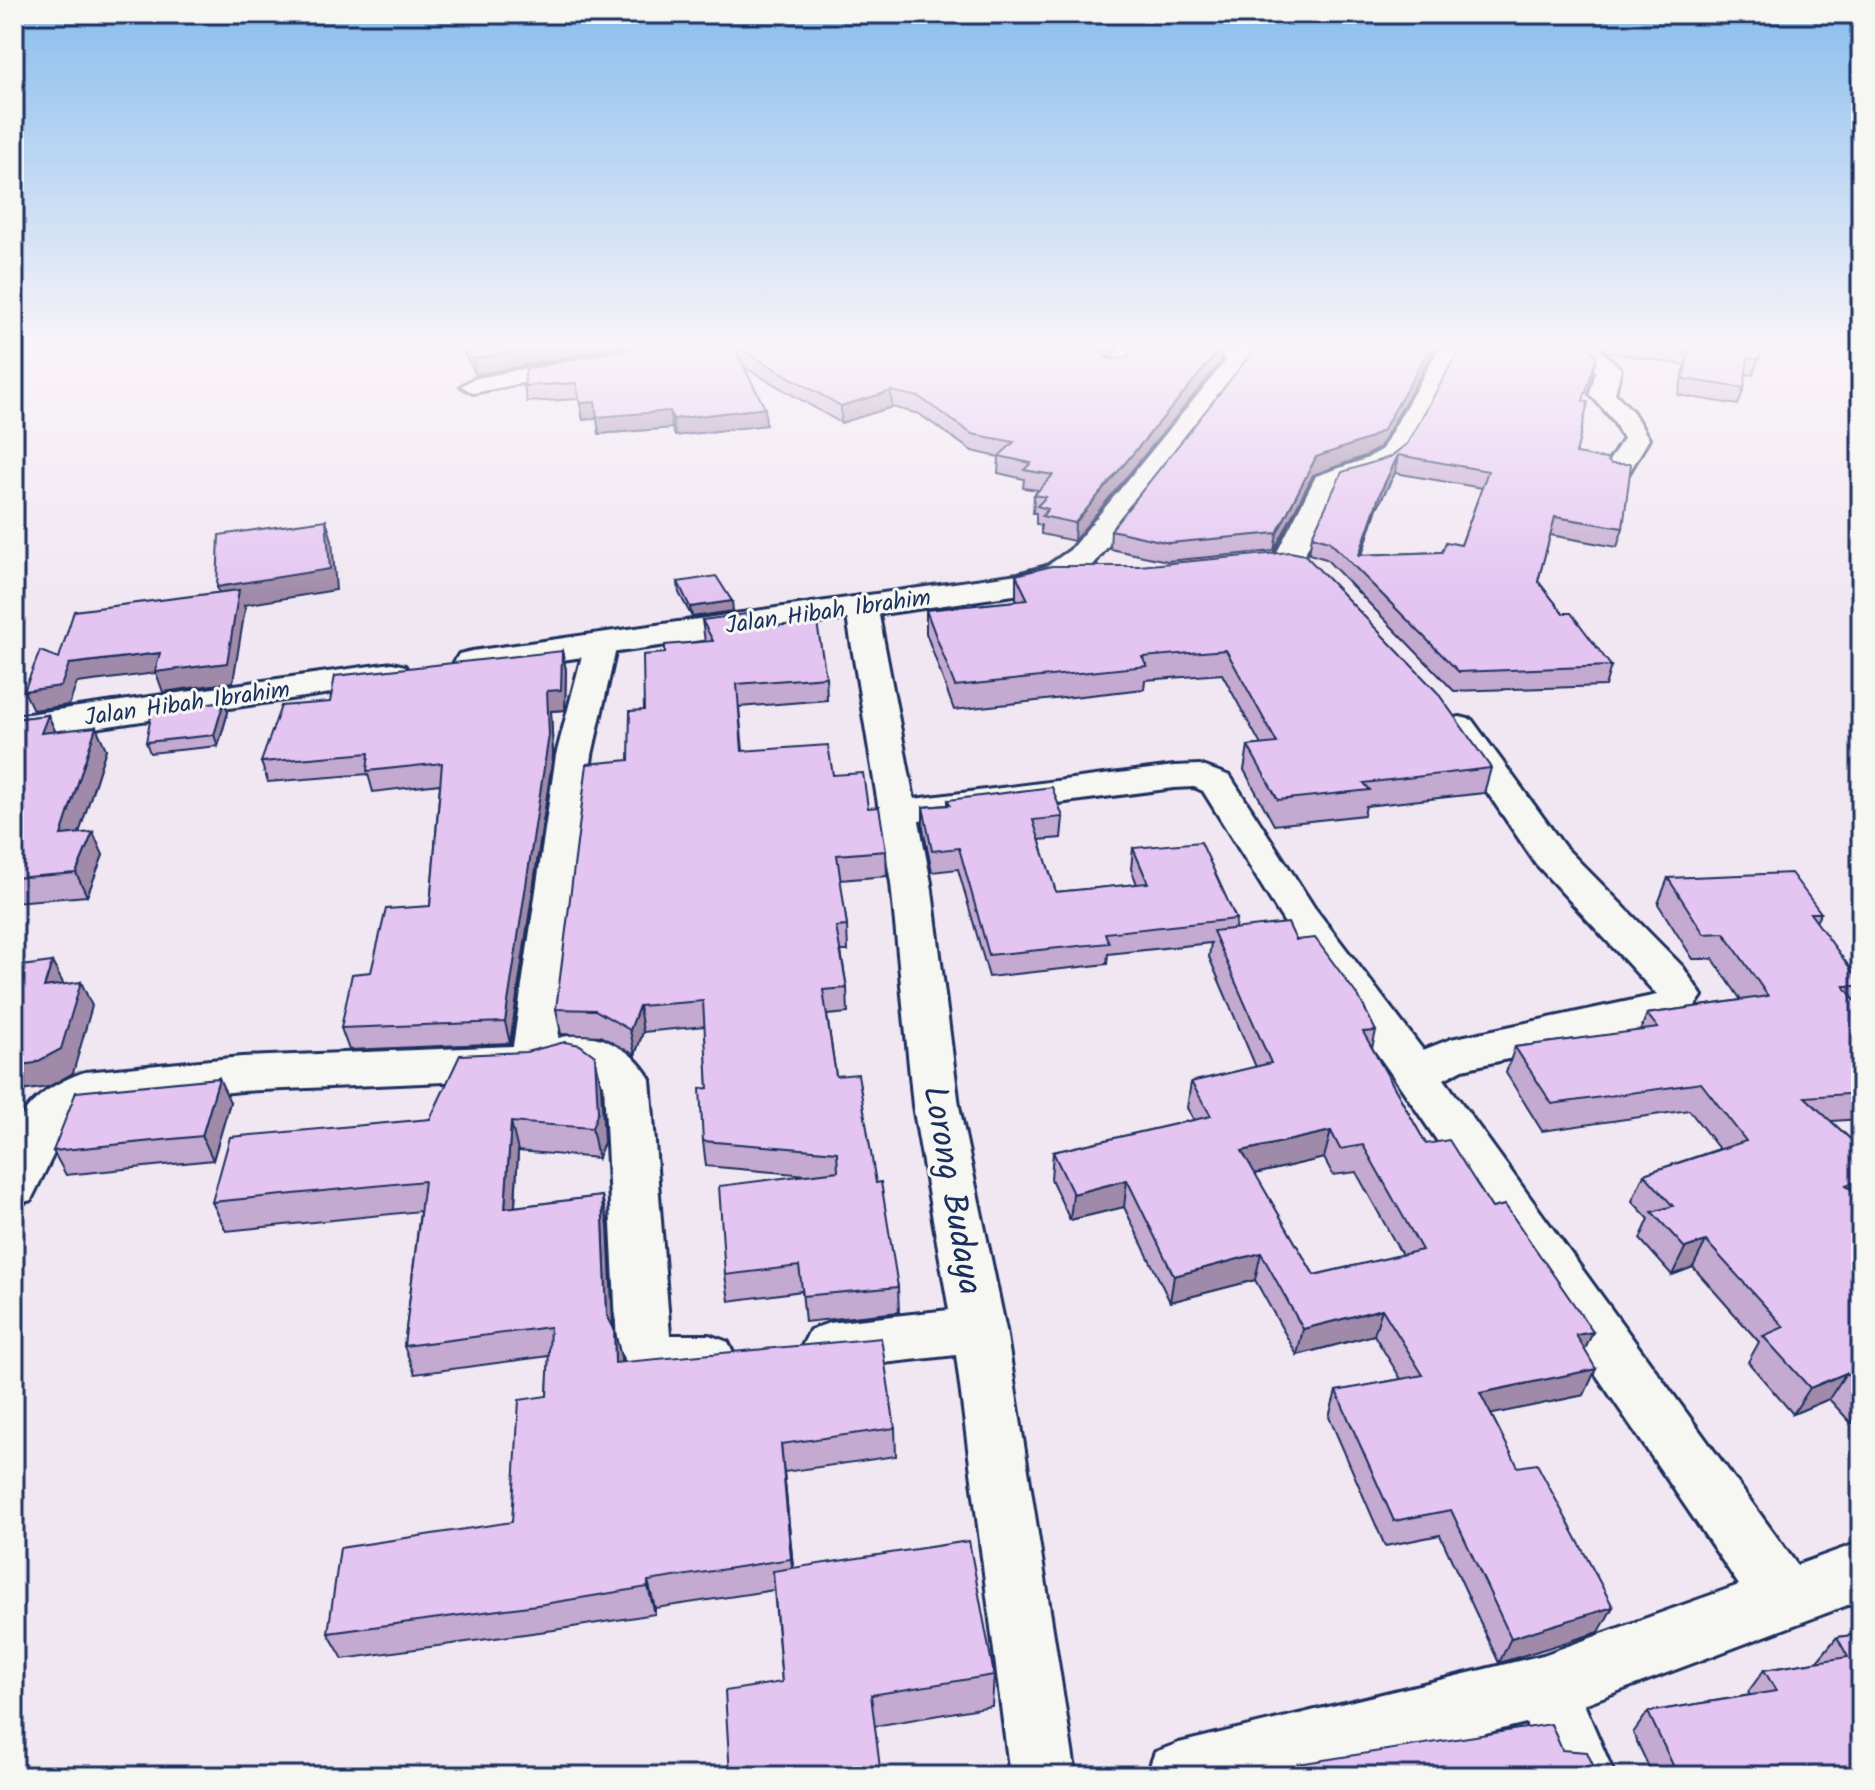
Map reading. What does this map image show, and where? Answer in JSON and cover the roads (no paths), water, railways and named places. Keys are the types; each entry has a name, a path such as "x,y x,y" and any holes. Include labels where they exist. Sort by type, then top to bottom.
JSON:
{"street":[{"name":"Jalan Hibah Ibrahim","path":"14,728 1021,584 1059,573 1082,557 1186,429"},
{"path":"1288,566 1326,482 1376,465 1392,454 1406,429"},
{"path":"1616,472 1636,439 1630,429"},
{"path":"1059,573 1106,575"},
{"name":"Lorong Budaya","path":"861,605 911,883 936,1106 979,1330 1043,1776"},
{"path":"533,1062 574,755 601,644"},
{"path":"1416,1074 1451,1055 1670,1009 1680,996 1668,977 1550,855 1436,696"},
{"path":"896,813 1174,777 1209,778 1217,784 1300,916 1416,1074 1785,1600"},
{"path":"14,1186 52,1109 64,1096 85,1089 242,1074 533,1062 579,1048 608,1057 627,1079 644,1344 657,1359 695,1360 979,1330"},
{"path":"1179,1776 1543,1687 1861,1571"},
{"path":"1543,1687 1582,1776"}]}
